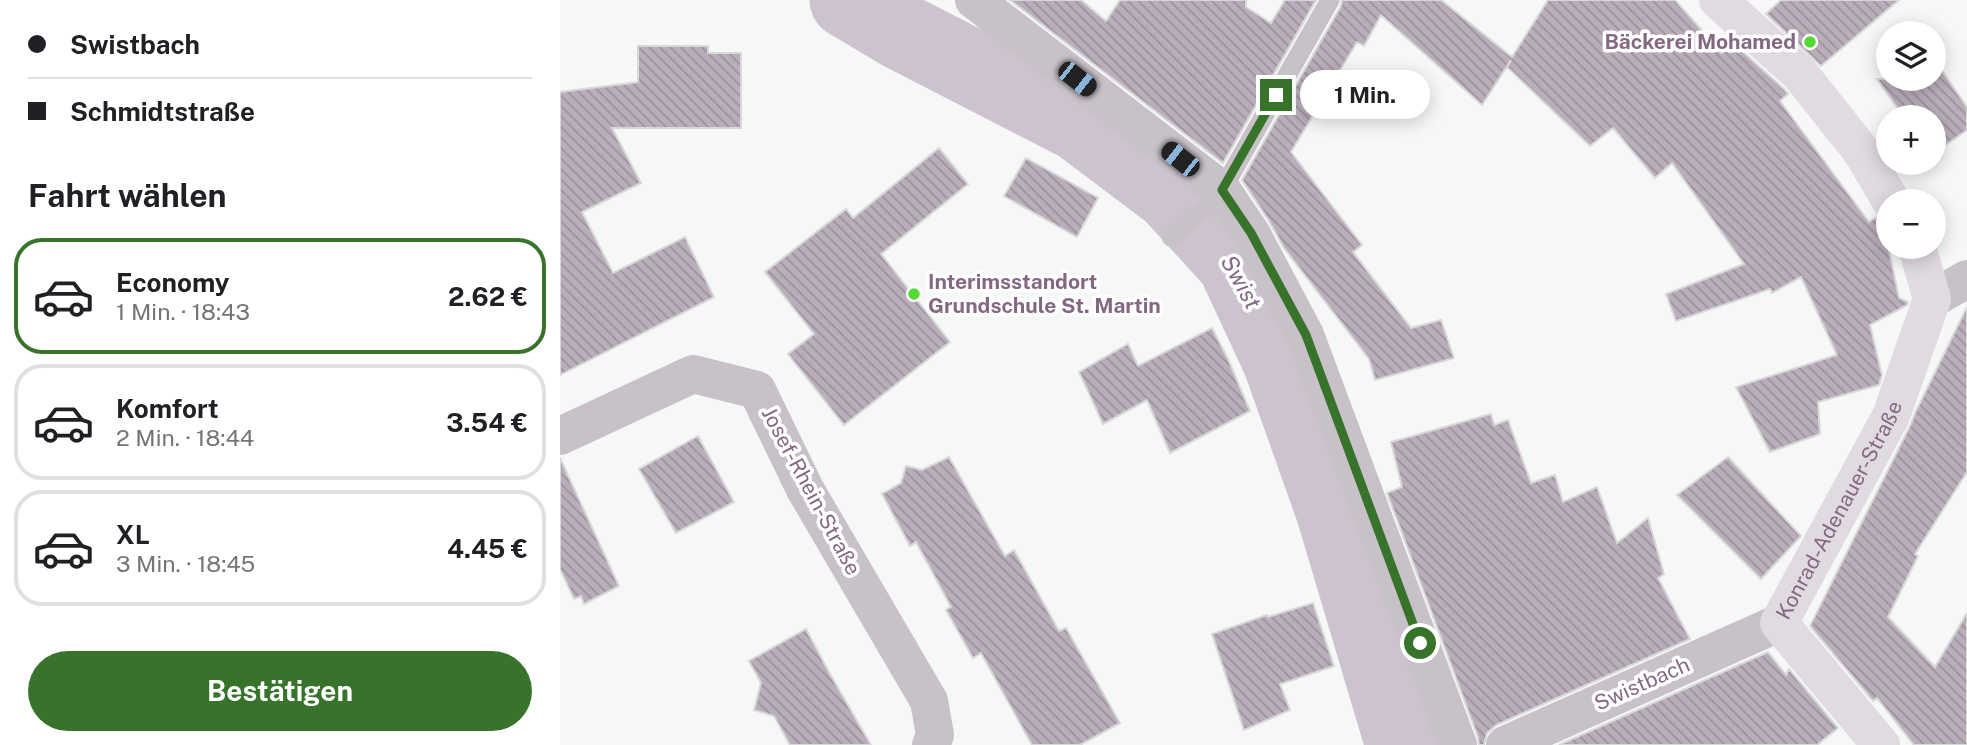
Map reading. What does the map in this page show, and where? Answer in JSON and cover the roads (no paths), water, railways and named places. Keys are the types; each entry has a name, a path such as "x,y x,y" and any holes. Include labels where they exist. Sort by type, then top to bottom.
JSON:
{"main road":[{"path":"1718,0 1800,74 1863,152 1884,189"},
{"path":"1920,259 1932,299"},
{"name":"Konrad-Adenauer-Straße","path":"1881,745 1779,623 1891,416 1932,299"}],"street":[{"path":"974,0 1218,195 1251,233 1306,335 1458,745"},
{"path":"1932,299 1967,279"},
{"name":"Josef-Rhein-Straße","path":"560,436 693,373 757,390 805,489 929,701 934,735 931,745"},
{"name":"Swistbach","path":"1505,745 1779,623"}],"lane":[{"path":"1171,237 1218,195 1331,0"}],"waterway":[{"name":"Swist","path":"848,0 900,31 1079,123 1172,193 1235,262 1281,361 1334,510 1404,745"}],"place":[{"name":"Bäckerei Mohamed","path":"1810,42"},
{"name":"Interimsstandort Grundschule St. Martin","path":"914,294"}]}
